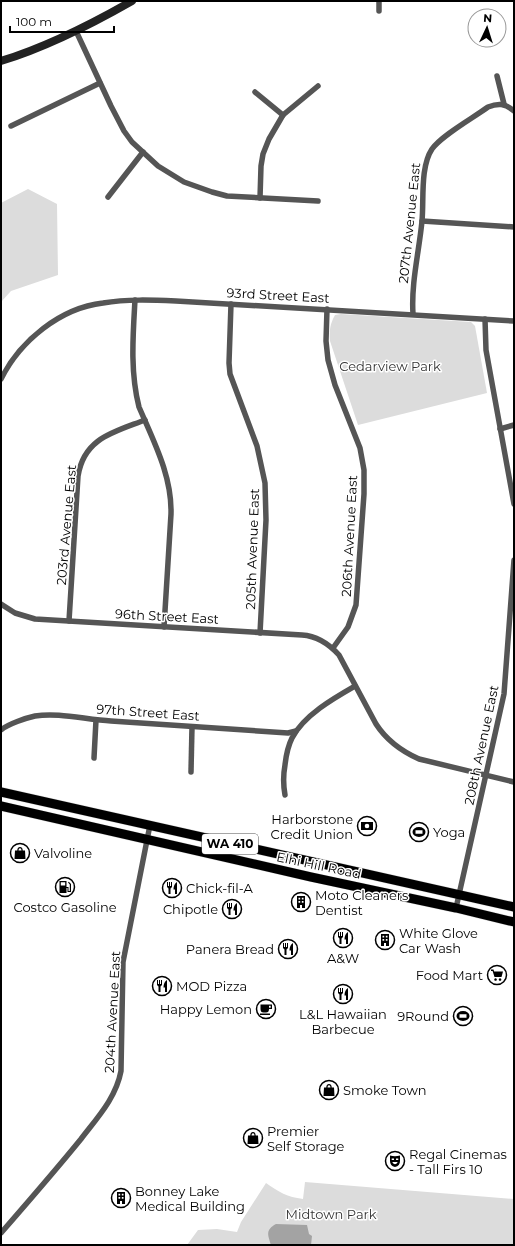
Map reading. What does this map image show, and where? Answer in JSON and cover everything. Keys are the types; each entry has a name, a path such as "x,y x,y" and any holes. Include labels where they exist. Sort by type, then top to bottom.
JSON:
{"main road":[{"name":"Elhi Hill Road","path":"1,792 514,907"},
{"name":"Elhi Hill Road","path":"1,806 311,878 456,908 514,922"}],"street":[{"path":"1,61 38,48 76,31 132,1"},
{"path":"379,1 379,11"},
{"path":"76,31 114,113 124,131 132,142 158,166 190,184 227,196 318,201"},
{"path":"497,76 504,104 514,111"},
{"path":"12,126 100,83"},
{"path":"260,198 261,166 263,154 269,139 283,115 318,86"},
{"path":"255,92 283,115"},
{"name":"207th Avenue East","path":"413,314 412,304 414,280 422,221 427,157 446,136 488,107 495,104 504,104"},
{"path":"108,197 143,152"},
{"path":"422,221 514,227"},
{"path":"135,300 133,338 134,371 137,396 166,473 171,496 172,514 164,627"},
{"name":"93rd Street East","path":"1,379 16,355 31,338 45,327 88,306 102,303 135,300 514,320"},
{"name":"205th Avenue East","path":"231,304 228,363 230,374 257,446 263,470 266,495 260,632"},
{"name":"206th Avenue East","path":"327,309 326,341 328,360 335,385 360,448 364,470 364,494 356,605 348,627 333,648"},
{"path":"485,319 486,350 514,504"},
{"name":"203rd Avenue East","path":"69,621 78,476 82,460 91,447 103,437 145,420"},
{"path":"500,429 514,425"},
{"name":"208th Avenue East","path":"456,908 504,694 514,560"},
{"name":"96th Street East","path":"1,604 15,613 35,619 305,635 324,642 333,648"},
{"path":"333,648 342,658 355,686 379,729 397,748 420,759 514,782"},
{"path":"285,795 283,786 286,761 291,739 322,706 355,686"},
{"name":"97th Street East","path":"1,730 35,716 52,716 192,727 288,733 296,732"},
{"path":"94,758 96,720"},
{"path":"191,772 192,727"},
{"name":"204th Avenue East","path":"1,1232 59,1167 106,1107 120,1080 124,962 150,825"}],"green space":[{"path":"28,189 57,204 58,275 11,291 1,302 1,203"},
{"name":"Cedarview Park","path":"341,314 471,322 475,326 487,393 358,425 330,341 332,321 335,315"},
{"name":"Midtown Park","path":"305,1182 514,1199 514,1245 187,1245 198,1230 217,1229 237,1232 241,1222 266,1183 283,1194 303,1199"}],"shaded area":[{"path":"276,1224 307,1225 309,1234 312,1236 311,1245 271,1245 268,1233 270,1228"}],"place":[{"name":"Harborstone Credit Union","path":"367,826"},
{"name":"Yoga","path":"419,832"},
{"name":"Valvoline","path":"20,853"},
{"name":"Costco Gasoline","path":"65,887"},
{"name":"Chick-fil-A","path":"172,888"},
{"name":"Moto Cleaners Dentist","path":"301,902"},
{"name":"Chipotle","path":"232,909"},
{"name":"A&W","path":"343,938"},
{"name":"White Glove Car Wash","path":"385,940"},
{"name":"Panera Bread","path":"288,949"},
{"name":"Food Mart","path":"497,975"},
{"name":"MOD Pizza","path":"162,986"},
{"name":"L&L Hawaiian Barbecue","path":"343,994"},
{"name":"Happy Lemon","path":"266,1009"},
{"name":"9Round","path":"463,1016"},
{"name":"Smoke Town","path":"329,1090"},
{"name":"Premier Self Storage","path":"253,1138"},
{"name":"Regal Cinemas - Tall Firs 10","path":"395,1161"},
{"name":"Bonney Lake Medical Building","path":"121,1198"}]}
